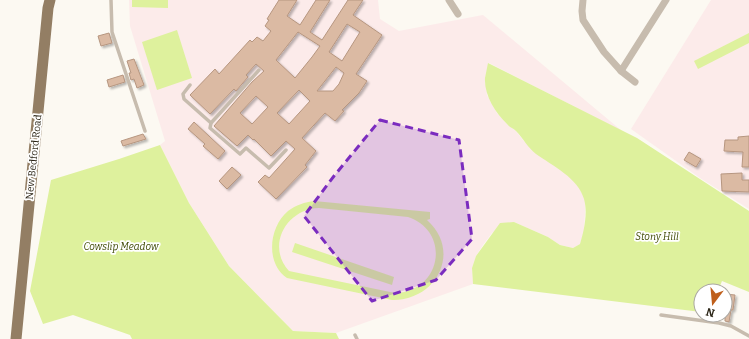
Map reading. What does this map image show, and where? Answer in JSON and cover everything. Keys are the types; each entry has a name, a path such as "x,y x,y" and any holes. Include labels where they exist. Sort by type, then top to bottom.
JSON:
{"highway":[{"name":"New Bedford Road","path":"16,339 48,2"}],"street":[{"path":"449,0 458,14"},
{"path":"583,0 583,20 604,52 621,71 635,82"},
{"path":"621,71 666,0"}],"lane":[{"path":"111,0 112,32 145,131"},
{"path":"259,70 211,123 210,128 240,154 246,148 269,168 286,150"},
{"path":"190,85 183,94 184,99 211,123"},
{"path":"661,315 719,323 731,326 749,336"}],"highlighted area":[{"path":"380,120 459,140 472,239 436,280 372,301 304,216 334,176"}],"shaded area":[{"path":"129,0 378,0 380,19 399,31 483,15 622,131 489,63 485,79 487,95 497,113 524,141 571,178 580,189 585,199 585,214 584,231 580,244 573,248 560,245 548,237 514,222 492,233 483,245 476,256 472,268 473,284 336,333 293,331 229,266 189,203 160,145 165,141 130,26"},
{"path":"711,0 749,0 749,209 700,178 631,129"}],"green space":[{"path":"132,0 168,0 168,8 132,7"},
{"path":"177,30 192,78 157,90 142,42"},
{"path":"749,33 749,43 698,69 694,61"},
{"name":"Stony Hill","path":"488,63 637,138 749,211 749,292 733,285 733,283 722,281 721,283 693,283 693,311 473,284 472,268 476,256 500,223 514,222 548,237 560,245 573,248 580,244 586,216 584,199 581,192 571,179 533,152 495,109 486,91 485,78"},
{"name":"Cowslip Meadow","path":"160,145 189,203 229,266 293,331 336,333 339,339 132,339 130,335 73,315 43,324 30,291 51,180"},
{"path":"314,201 430,212 430,219 427,220 437,232 443,246 443,259 440,272 432,283 421,292 408,298 392,300 287,278 275,263 273,254 272,245 277,226 288,211 297,205","holes":["319,208 408,217 422,225 431,235 435,247 435,260 431,272 423,283 411,290 395,293 289,271 282,261 279,251 283,230 297,215 307,210"]},
{"path":"295,243 394,277 392,285 292,252"}],"building":[{"path":"279,0 297,0 287,16 300,25 316,0 330,0 310,32 322,40 348,0 363,0 353,15 382,35 356,74 367,81 359,93 342,110 344,111 335,121 325,113 302,138 316,151 305,165 307,167 276,199 258,182 265,175 269,178 295,149 286,141 271,156 248,135 237,146 214,126 252,82 264,71 256,64 246,75 248,77 236,91 234,89 210,114 190,95 215,69 219,74 250,40 252,42 257,37 263,41 271,31 265,26 269,20 267,19","holes":["347,24 360,32 342,61 329,52","298,32 320,46 295,78 276,60","336,67 344,73 339,84 333,91 317,91","299,90 310,101 289,124 277,113","256,96 268,107 252,124 240,113"]},
{"path":"109,33 112,43 101,46 98,36"},
{"path":"134,59 144,85 137,88 134,79 131,80 129,73 131,73 127,61"},
{"path":"123,75 125,82 109,87 107,80"},
{"path":"194,122 225,151 218,159 203,146 205,144 188,129"},
{"path":"143,134 146,139 123,146 121,141"},
{"path":"749,136 749,167 742,167 743,152 724,151 725,140 738,140 738,137"},
{"path":"689,152 701,159 696,167 684,160"},
{"path":"232,167 241,175 227,189 219,181"},
{"path":"742,173 742,180 749,180 749,192 722,191 721,174"},
{"path":"733,295 735,295 733,310"}]}
